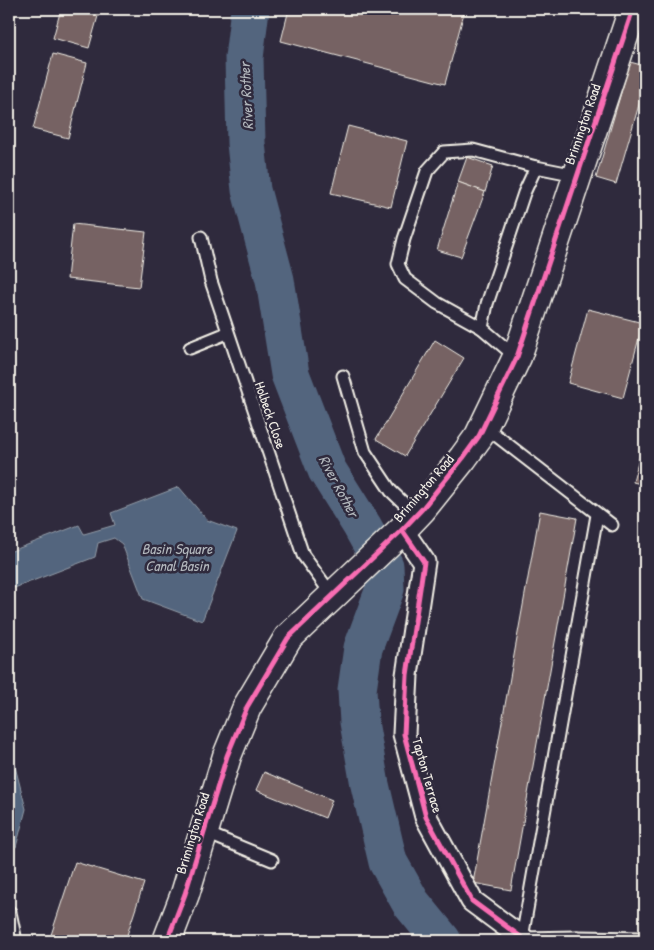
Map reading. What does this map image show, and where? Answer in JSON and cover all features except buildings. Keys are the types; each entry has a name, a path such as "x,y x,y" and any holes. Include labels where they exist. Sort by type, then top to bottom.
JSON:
{"main road":[{"name":"Brimington Road","path":"167,941 185,894 227,756 247,707 288,638 409,523 463,458 484,426 517,357 576,175 633,9"}],"street":[{"name":"Tapton Terrace","path":"409,523 424,562 407,675 404,734 426,817 472,902 522,938"}],"lane":[{"path":"517,357 482,328 437,304 405,278 398,264 414,207 427,171 444,152 473,150 536,167 576,175"},
{"path":"482,328 487,304 521,202 536,167"},
{"name":"Holbeck Close","path":"202,237 210,281 303,555 332,595"},
{"path":"190,348 227,333"},
{"path":"343,376 366,452 391,490 409,523"},
{"path":"484,426 612,525"},
{"path":"598,515 522,938 645,938"},
{"path":"204,832 272,860"},
{"path":"10,912 16,941"}],"water":[{"name":"Basin Square Canal Basin","path":"179,487 207,520 237,531 202,621 143,599 122,544 114,538 98,543 95,557 9,590 9,552 79,525 84,534 115,525 111,513"},
{"path":"9,717 12,755 26,809 16,847 9,852"}],"waterway":[{"name":"River Rother","path":"250,9 244,58 246,143 251,190 275,280 290,374 327,470 362,526 384,566 385,589 363,648 357,690 359,722 370,785 388,862 411,903 442,941"}],"cycle path":[{"path":"167,941 185,894 227,756 247,707 288,638 422,509 479,436 517,357 633,9"},
{"path":"402,530 424,562 407,675 404,734 426,817 472,901 522,938"}]}
